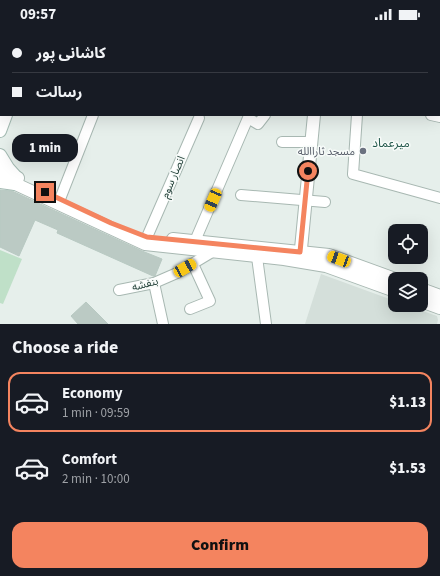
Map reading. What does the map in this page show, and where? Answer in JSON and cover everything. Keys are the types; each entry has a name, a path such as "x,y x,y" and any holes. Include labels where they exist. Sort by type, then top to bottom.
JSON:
{"street":[{"path":"0,131 6,116"},
{"path":"60,199 93,116"},
{"path":"195,241 248,118 258,124 263,116"},
{"path":"300,257 314,116"},
{"path":"357,116 353,174 440,198"},
{"name":"انصار سوم","path":"147,237 199,118"},
{"path":"282,142 311,142"},
{"path":"0,155 16,181"},
{"path":"0,170 16,181 145,244 257,257 329,255 388,277"},
{"path":"0,177 16,181 60,199 111,223 147,237 195,241 300,257 388,288"},
{"path":"0,182 16,181"},
{"path":"241,195 325,202"},
{"name":"بنفشه","path":"119,290 154,283 193,264 212,252"},
{"path":"257,257 266,324"},
{"path":"190,310 210,301 193,264"},
{"path":"154,283 163,324"},
{"path":"428,292 440,296"},
{"path":"428,304 440,308"}],"shaded area":[{"path":"321,274 388,298 388,312 426,312 437,316 438,320 437,324 305,324"}],"green space":[{"path":"0,250 22,259 3,304 0,303"}],"building":[{"path":"0,190 12,191 162,259 155,276 57,233 58,230 35,220 19,256 0,247"},
{"path":"86,302 108,324 78,324 71,316"}],"place":[{"name":"مسجد ثاراالله","path":"363,151"}],"district":[{"name":"میرعماد","path":"391,143"}],"route":[{"path":"45,192 111,223 147,237 300,252 308,171"}]}
